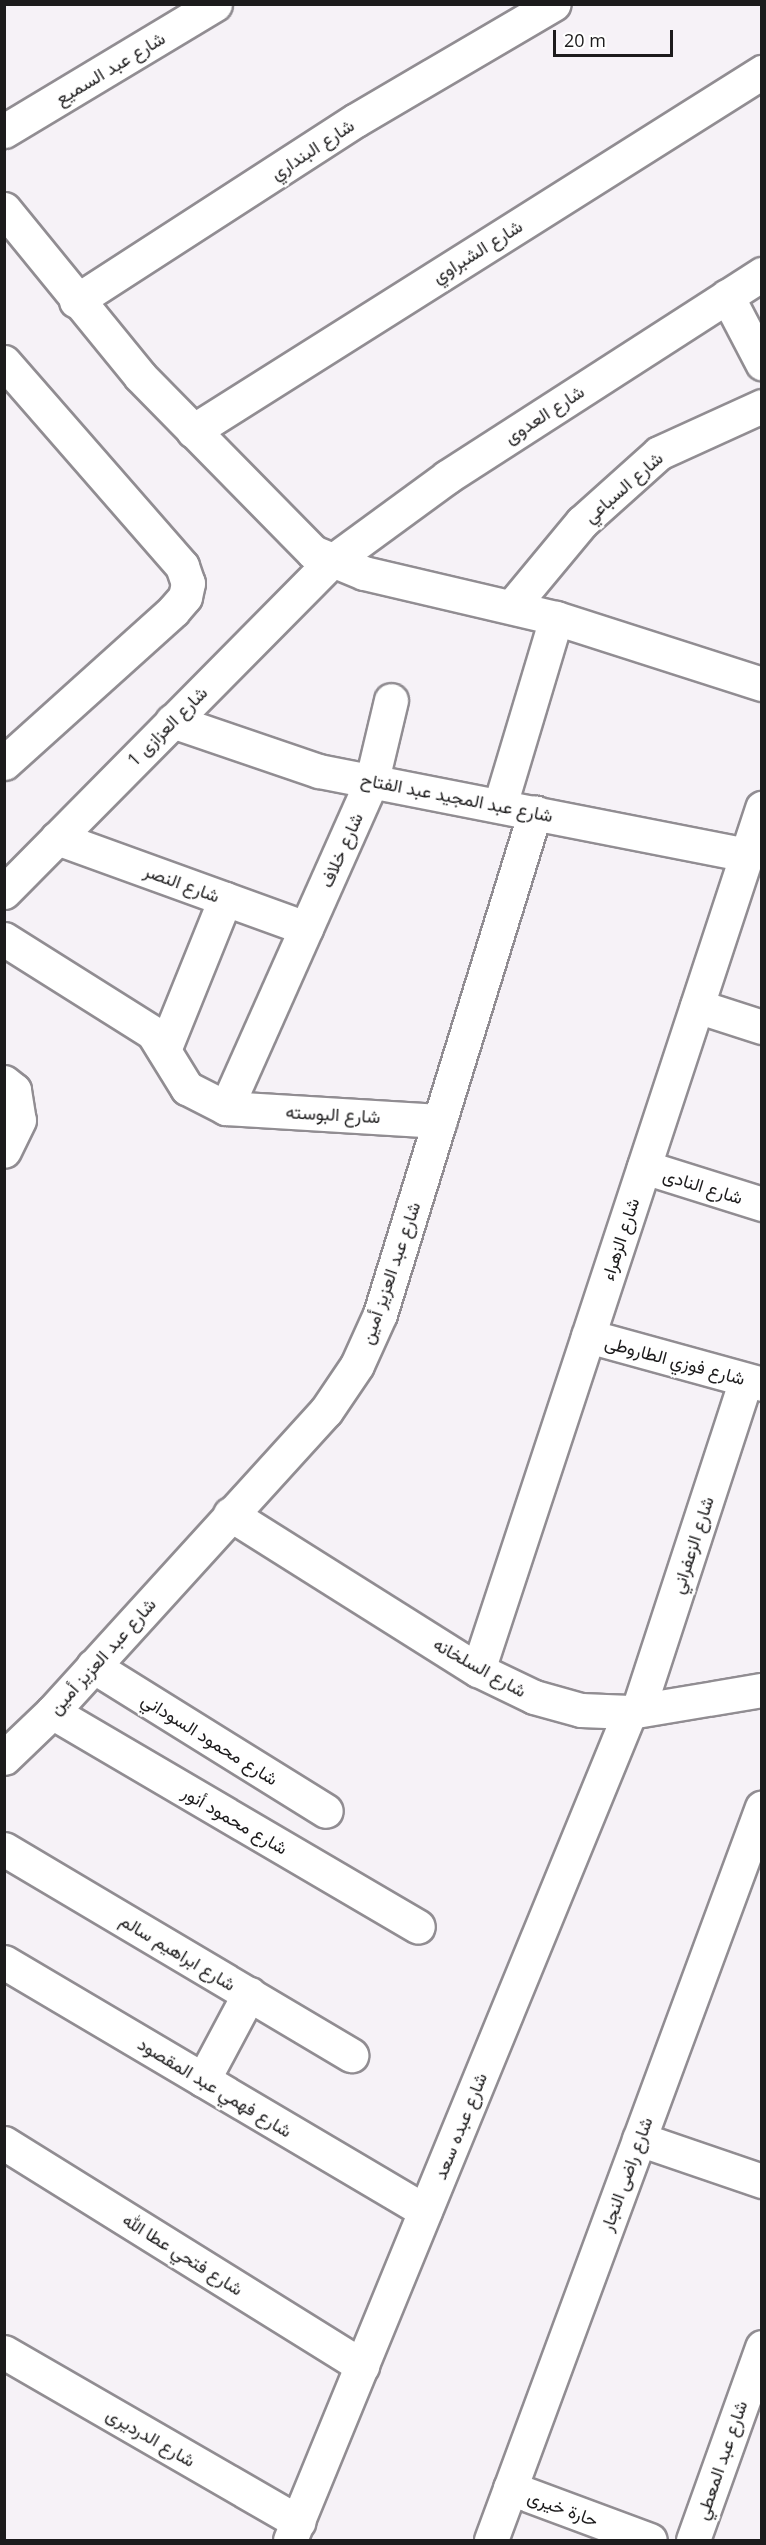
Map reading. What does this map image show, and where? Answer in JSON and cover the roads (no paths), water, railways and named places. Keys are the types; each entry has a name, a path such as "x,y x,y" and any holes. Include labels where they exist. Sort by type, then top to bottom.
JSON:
{"street":[{"name":"شارع عبد السميع","path":"4,131 215,4"},
{"name":"شارع البنداري","path":"75,301 356,120 554,4"},
{"name":"شارع الشبراوي","path":"193,431 762,72"},
{"path":"4,209 75,301 193,431 291,533 331,562 416,585 513,605 762,684"},
{"name":"شارع العدوى","path":"331,562 447,477 762,274"},
{"path":"727,296 762,363"},
{"path":"4,362 182,566 188,583 185,597 173,611 4,763"},
{"name":"شارع السباعي","path":"513,605 582,522 659,453 762,406"},
{"name":"شارع العزازى 1","path":"4,892 331,562"},
{"path":"500,805 556,618"},
{"name":"شارع خلاف","path":"226,1108 372,780 391,700"},
{"name":"شارع عبد المجيد عبد الفتاح","path":"172,721 258,753 319,771 535,812 753,846"},
{"name":"شارع الزهراء","path":"478,1670 696,1006 753,846 762,808"},
{"name":"شارع عبد العزيز أمين","path":"4,1758 52,1712 230,1514 326,1412 357,1365 380,1314 535,812"},
{"name":"شارع النصر","path":"57,838 306,928"},
{"path":"164,1050 225,899"},
{"path":"4,939 138,1021 153,1033 186,1088 226,1108"},
{"path":"696,1006 762,1027"},
{"path":"4,1082 14,1090 19,1120 4,1151"},
{"name":"شارع البوسته","path":"226,1108 440,1121"},
{"name":"شارع النادى","path":"644,1167 762,1204"},
{"name":"شارع فوزي الطاروطى","path":"588,1336 754,1382"},
{"name":"شارع الزعفراني","path":"634,1711 754,1382"},
{"name":"شارع السلخانه","path":"230,1514 478,1670 534,1698 581,1710 634,1711 762,1690"},
{"name":"شارع محمود السوداني","path":"93,1666 326,1812"},
{"name":"شارع عبده سعد","path":"294,2531 634,1711"},
{"name":"شارع محمود أنور","path":"52,1712 418,1927"},
{"name":"شارع راضى النجار","path":"490,2541 762,1807"},
{"name":"شارع ابراهيم سالم","path":"4,1849 351,2055"},
{"name":"شارع فهمي عبد المقصود","path":"4,1962 425,2211"},
{"path":"203,2079 249,1994"},
{"path":"639,2139 762,2181"},
{"name":"شارع فتحي عطا الله","path":"4,2143 362,2366"},
{"name":"شارع عبد المعطي","path":"693,2541 762,2346"},
{"name":"شارع الدرديرى","path":"4,2352 294,2531"},
{"name":"حارة خيرى","path":"510,2488 650,2541"}]}
